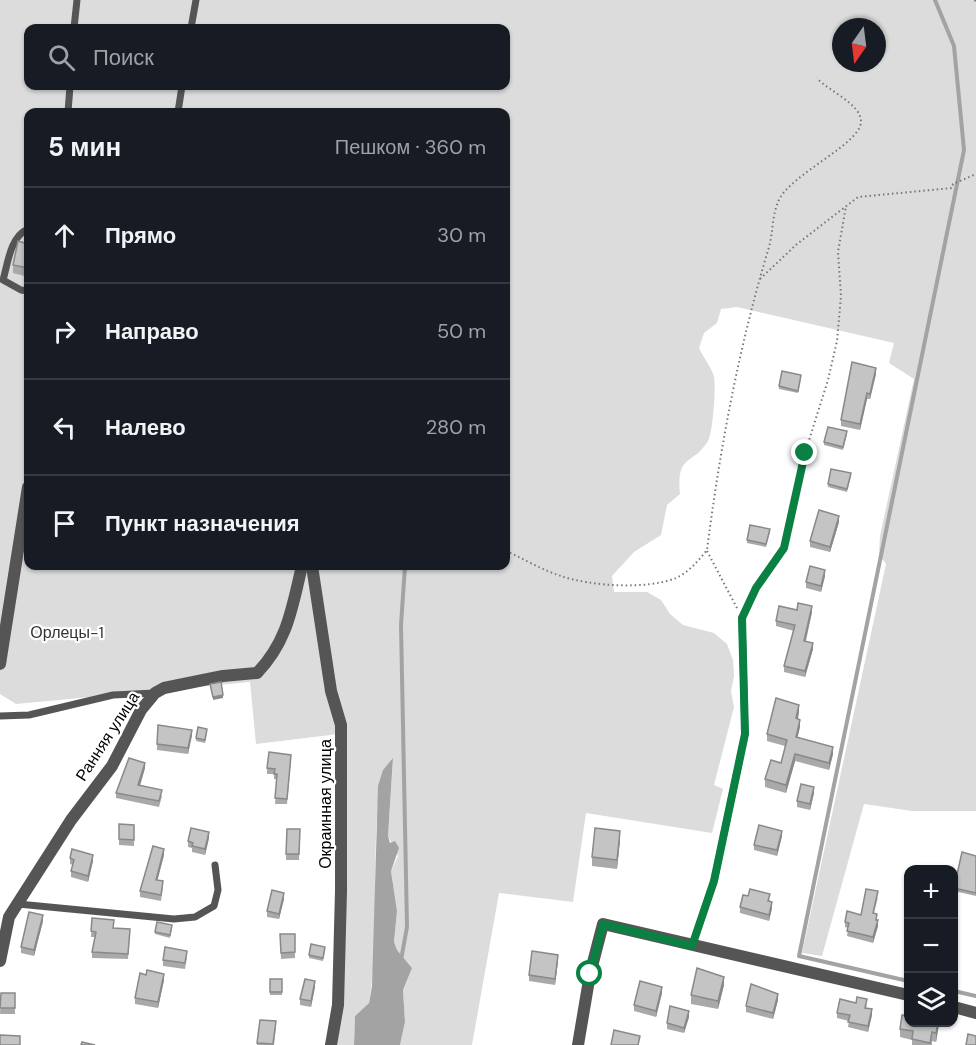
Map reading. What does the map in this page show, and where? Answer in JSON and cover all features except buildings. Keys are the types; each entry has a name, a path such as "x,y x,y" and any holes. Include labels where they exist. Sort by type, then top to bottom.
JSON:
{"street":[{"path":"0,664 24,512"},
{"name":"Ранняя улица","path":"0,961 5,914 18,904 70,820 112,766 141,710 155,693 164,688 223,676 257,673 274,655 288,622 302,570"},
{"name":"Окраинная улица","path":"313,570 331,691 341,725 342,891 338,1005 331,1045"},
{"path":"578,1045 590,974 603,924 904,994"},
{"path":"958,1008 976,1013"}],"lane":[{"path":"74,24 77,0"},
{"path":"192,24 196,0"},
{"path":"68,108 70,90"},
{"path":"179,108 181,90"},
{"path":"24,231 13,244 3,280 24,290"},
{"path":"0,256 9,257"},
{"path":"692,946 714,881 745,734 742,618"},
{"path":"0,716 29,715 113,695 155,693"},
{"path":"18,904 174,919 195,917 214,906 218,890 215,865"}],"path":[{"path":"510,553 560,576 595,584 637,585 675,578 697,564 707,550 741,343 770,244 778,202 790,184 833,153 860,127 861,120 857,110 837,94 828,90 817,78"},
{"path":"758,281 797,244 858,197 876,193 948,188 976,174"},
{"path":"742,618 756,588 784,548 805,453 828,380 837,341 841,296 838,252 846,206"},
{"path":"707,550 742,618"}],"green space":[{"name":"Орлецы-1","path":"0,0 976,0 976,811 912,811 864,804 822,956 802,953 886,564 879,555 880,536 914,379 889,363 894,343 737,307 721,309 717,323 704,333 699,348 715,382 710,436 702,449 683,466 679,481 680,494 667,505 661,535 634,552 612,576 614,592 647,592 661,600 670,614 683,625 714,633 727,644 733,660 734,676 731,691 734,707 714,785 723,789 712,833 586,813 573,902 499,893 472,1045 400,1045 405,1022 403,990 412,968 397,950 394,942 397,911 391,871 398,856 388,836 393,760 378,803 374,953 369,1003 355,1016 354,1045 336,1045 347,733 256,744 250,682 16,704 0,694"}],"shaded area":[{"path":"393,758 388,836 390,843 395,841 399,848 391,871 397,911 394,942 397,950 412,968 403,990 405,1022 400,1045 354,1045 355,1016 369,1003 372,986 378,786 383,770"}],"waterway":[{"path":"904,980 799,956 964,150 954,46 935,0"},
{"path":"401,960 407,927 401,625 405,570"},
{"path":"958,992 976,996"}],"route":[{"path":"590,974 603,924 692,946 714,881 745,734 742,691 742,618 756,588 784,548 805,453"}]}
